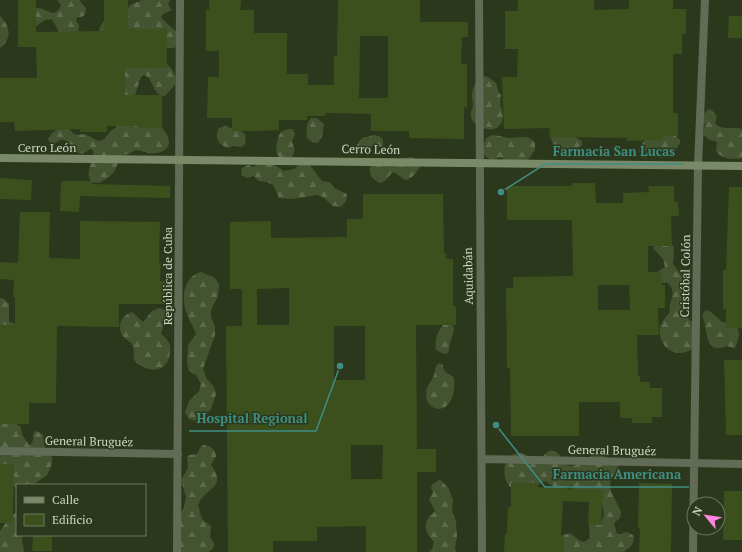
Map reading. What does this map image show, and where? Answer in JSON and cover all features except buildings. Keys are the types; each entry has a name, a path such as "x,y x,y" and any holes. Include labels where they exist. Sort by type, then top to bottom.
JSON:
{"street":[{"name":"República de Cuba","path":"177,552 180,0"},
{"name":"Aquidabán","path":"479,0 482,552"},
{"name":"Cristóbal Colón","path":"693,552 698,165 705,0"},
{"name":"Cerro León","path":"0,158 742,166"},
{"name":"General Bruguéz","path":"0,452 178,454"},
{"name":"General Bruguéz","path":"482,459 742,464"}],"green space":[{"path":"57,0 80,0 86,8 85,15 78,17 76,20 79,26 78,34 59,32 52,19 45,20 36,26 33,25 31,8 42,9 54,13 61,5"},
{"path":"142,0 170,0 168,5 172,10 163,14 161,17 177,32 177,46 171,48 161,44 164,60 173,71 176,78 175,85 165,96 161,95 155,90 150,80 144,75 141,77 135,95 129,97 122,94 99,29 103,22 128,8 130,5"},
{"path":"0,16 4,20 9,33 7,41 0,48"},
{"path":"484,76 496,83 501,95 500,105 503,118 500,125 494,129 480,127 474,123 471,117 473,105 472,93 479,79"},
{"path":"709,109 716,115 715,123 718,126 724,128 742,129 742,158 731,159 721,156 716,151 717,143 708,139 703,134 705,125 703,122 704,114"},
{"path":"311,118 317,118 324,124 322,137 318,143 312,142 307,138 306,133 308,122"},
{"path":"117,125 159,125 168,137 169,145 163,151 157,153 135,150 129,154 122,155 114,172 99,183 92,182 89,175 93,151 90,149 84,153 79,153 74,151 71,145 65,140 60,140 54,144 50,143 48,139 52,133 60,127 69,129 76,135 85,134 99,141 104,139 112,130 116,128"},
{"path":"226,126 241,131 245,134 246,141 242,147 225,147 218,141 217,135 219,128"},
{"path":"293,129 295,134 292,141 294,153 292,157 279,157 276,149 279,135 282,131"},
{"path":"373,135 379,136 383,139 383,146 372,146 365,153 361,153 357,149 359,142 364,137"},
{"path":"492,135 509,138 530,138 535,143 535,150 527,161 510,164 501,157 491,160 485,156 482,150 486,138"},
{"path":"675,135 680,140 680,143 672,155 661,158 651,155 646,158 642,158 639,151 642,143 649,137"},
{"path":"550,136 573,136 582,141 582,145 571,153 565,155 555,149"},
{"path":"412,157 418,161 420,167 410,178 405,180 394,172 381,183 372,178 370,170 372,163"},
{"path":"260,161 271,163 284,171 294,169 299,165 309,164 322,181 330,182 334,188 347,194 346,201 341,207 333,206 323,197 316,195 294,199 279,198 273,185 267,182 259,181 254,176 247,178 241,175 242,168 248,165 254,167"},
{"path":"671,244 674,247 673,264 684,279 682,289 688,297 682,313 693,323 693,348 687,352 681,353 670,350 665,346 660,335 661,324 670,312 673,293 670,286 666,282 663,283 656,280 656,273 665,267 663,259 653,248 655,246"},
{"path":"201,272 215,278 219,284 218,296 211,310 211,317 215,327 215,335 203,369 207,379 214,387 216,394 211,409 206,415 196,421 189,419 185,412 189,401 199,391 201,384 196,375 189,371 187,363 188,345 196,334 187,314 184,294 187,282 195,274"},
{"path":"0,298 4,299 9,304 9,321 19,326 0,325"},
{"path":"159,308 165,310 170,316 165,321 161,334 166,338 170,346 170,352 165,365 156,370 144,367 134,360 134,350 130,342 122,335 120,324 128,313 132,312 143,322 152,311"},
{"path":"707,310 722,322 736,326 739,333 735,348 726,346 719,348 710,344 702,315"},
{"path":"446,322 453,326 454,332 449,346 449,351 446,354 436,350 436,338 440,328"},
{"path":"439,363 443,365 445,371 454,378 454,392 450,401 445,407 439,409 434,408 429,404 426,397 427,388 434,375 436,366"},
{"path":"0,424 16,424 20,426 23,436 29,445 32,442 33,434 36,431 43,434 44,445 52,457 52,464 47,475 34,484 16,484 16,488 0,480"},
{"path":"203,445 212,448 215,451 216,456 211,465 216,473 216,483 198,505 202,519 211,526 210,537 214,543 214,546 212,550 208,552 177,552 180,514 184,507 186,497 181,480 188,468 187,457 189,455 197,454"},
{"path":"549,451 557,452 563,462 567,465 577,465 590,457 601,455 608,458 618,466 610,484 610,488 621,512 620,518 614,523 617,534 626,532 633,535 633,543 628,549 623,552 562,552 560,536 570,533 580,541 584,542 590,538 589,524 592,522 602,521 604,514 601,497 574,492 572,485 561,491 545,481 536,487 530,483 527,483 524,486 514,490 506,481 504,469 509,458 513,455 520,453 531,457 541,458"},
{"path":"439,480 442,481 449,489 453,500 452,511 456,521 457,536 455,548 456,552 429,552 432,549 434,542 428,534 426,525 428,518 435,511 429,499 433,493 431,487"},
{"path":"16,513 16,536 23,536 24,552 0,552 0,531 12,514"}],"place":[{"name":"Farmacia San Lucas","path":"501,192"},
{"name":"Hospital Regional","path":"340,366"},
{"name":"Farmacia Americana","path":"496,425"}]}
